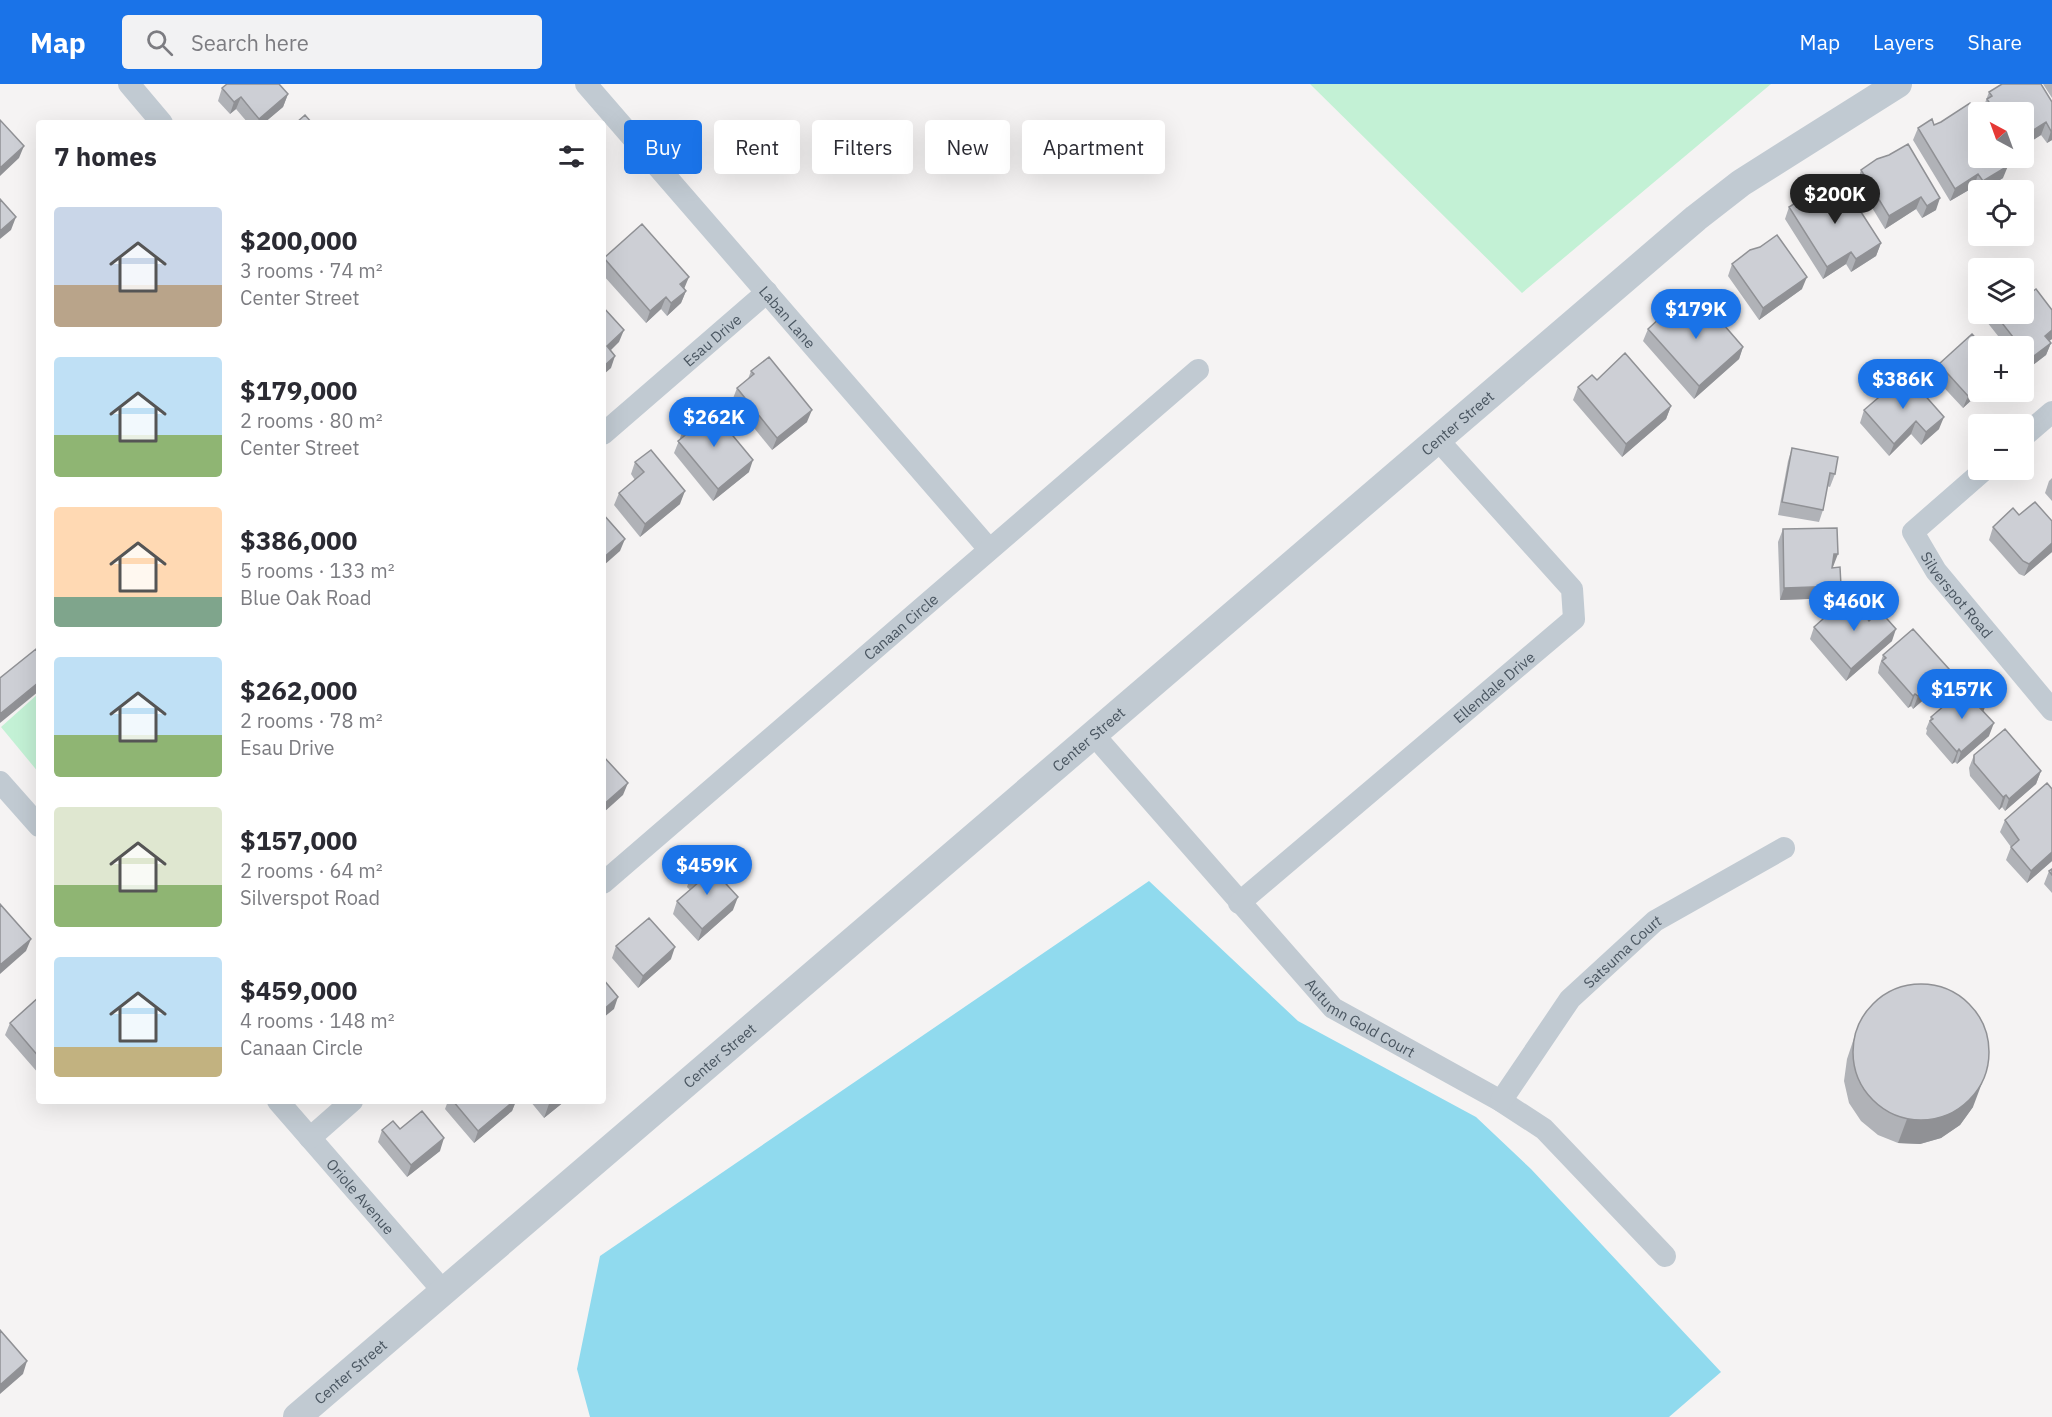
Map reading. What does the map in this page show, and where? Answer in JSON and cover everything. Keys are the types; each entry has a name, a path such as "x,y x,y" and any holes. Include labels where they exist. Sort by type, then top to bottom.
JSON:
{"street":[{"path":"129,84 159,120"},
{"name":"Laban Lane","path":"586,84 989,549"},
{"name":"Center Street","path":"297,1417 1696,218 1741,183 1898,84"},
{"name":"Esau Drive","path":"606,431 766,292"},
{"name":"Canaan Circle","path":"606,880 1198,370"},
{"path":"2034,427 2052,412"},
{"name":"Ellendale Drive","path":"1239,903 1574,619 1572,589 1438,440"},
{"name":"Silverspot Road","path":"1973,480 1913,532 1936,571 2052,710"},
{"name":"Autumn Gold Court","path":"1093,734 1333,1008 1501,1101 1544,1129 1665,1256"},
{"path":"0,782 36,823"},
{"name":"Satsuma Court","path":"1501,1101 1570,999 1655,921 1784,848"},
{"name":"Oriole Avenue","path":"281,1104 444,1292"},
{"path":"310,1138 349,1104"}],"green space":[{"path":"1310,84 1771,84 1522,293"},
{"path":"36,696 36,769 1,727"}],"water":[{"path":"1149,881 1298,1021 1476,1117 1531,1169 1721,1372 1669,1417 590,1417 577,1369 600,1256"}],"building":[{"path":"227,84 279,84 288,94 259,119 241,97 234,102 222,88"},
{"path":"2002,84 2041,84 2052,102 2052,130 2046,122 2034,130 2034,102 1989,102 1987,99 1992,96 1989,92"},
{"path":"1968,104 1968,168 2005,168 1985,180 1978,174 1955,189 1918,128 1932,119 1934,125"},
{"path":"305,115 309,120 299,120"},
{"path":"0,120 24,146 0,168"},
{"path":"1908,144 1940,198 1927,206 1921,197 1889,216 1861,170 1877,159"},
{"path":"1841,181 1881,243 1856,259 1851,252 1827,267 1789,207 1803,198 1804,201 1811,197 1813,200"},
{"path":"0,199 16,217 0,231"},
{"path":"642,224 689,277 680,284 686,291 671,303 666,297 650,311 606,260 606,256"},
{"path":"1777,235 1807,277 1763,308 1732,264 1750,250 1760,247"},
{"path":"2036,289 2052,310 2052,330 2045,336 2051,343 2034,356 2034,336 2012,336 2003,324 2034,324 2034,290"},
{"path":"1697,294 1743,347 1699,386 1648,329 1663,315 1667,320"},
{"path":"606,310 624,330 607,346 615,356 606,364"},
{"path":"1968,338 1968,396 1939,364"},
{"path":"1625,353 1671,406 1626,444 1578,387 1592,375 1597,380"},
{"path":"769,357 812,410 777,438 737,388 754,374 751,371"},
{"path":"1906,374 1944,417 1926,432 1916,421 1894,444 1864,410"},
{"path":"709,407 753,460 718,489 678,441 688,433 684,428"},
{"path":"1792,448 1838,457 1835,474 1830,473 1823,510 1782,502"},
{"path":"651,450 685,491 645,524 619,493 644,472 635,462"},
{"path":"2035,502 2052,521 2052,543 2029,564 2023,561 1993,527 2013,508 2019,515"},
{"path":"606,517 625,539 606,555"},
{"path":"1837,528 1838,554 1834,554 1832,568 1840,567 1841,586 1784,588 1783,529"},
{"path":"1850,595 1869,621 1880,611 1896,629 1851,669 1814,627"},
{"path":"1913,629 1949,669 1918,696 1915,694 1913,696 1882,661 1886,658 1883,655"},
{"path":"36,649 36,684 0,714 0,678"},
{"path":"1966,687 1975,697 1979,693 1987,702 1980,708 1994,723 1961,752 1959,749 1957,752 1930,721 1933,719 1931,717"},
{"path":"2005,729 2041,771 2009,799 2006,795 2003,797 1974,763 1974,755"},
{"path":"606,759 628,783 606,802"},
{"path":"2047,783 2052,789 2052,852 2031,871 2011,847 2019,840 2005,820"},
{"path":"706,862 738,897 702,929 677,901 699,882 691,875"},
{"path":"0,904 31,939 0,965"},
{"path":"649,918 675,947 643,976 616,946"},
{"path":"606,983 618,997 606,1007"},
{"path":"1921,984 1947,990 1969,1004 1983,1026 1989,1052 1983,1078 1969,1100 1947,1114 1921,1120 1895,1114 1873,1100 1859,1078 1853,1052 1859,1026 1873,1004 1895,990"},
{"path":"36,1000 36,1053 10,1023"},
{"path":"456,1104 510,1104 478,1131"},
{"path":"422,1111 444,1138 411,1165 382,1130 393,1121 400,1129"},
{"path":"0,1330 27,1361 0,1385"}]}
